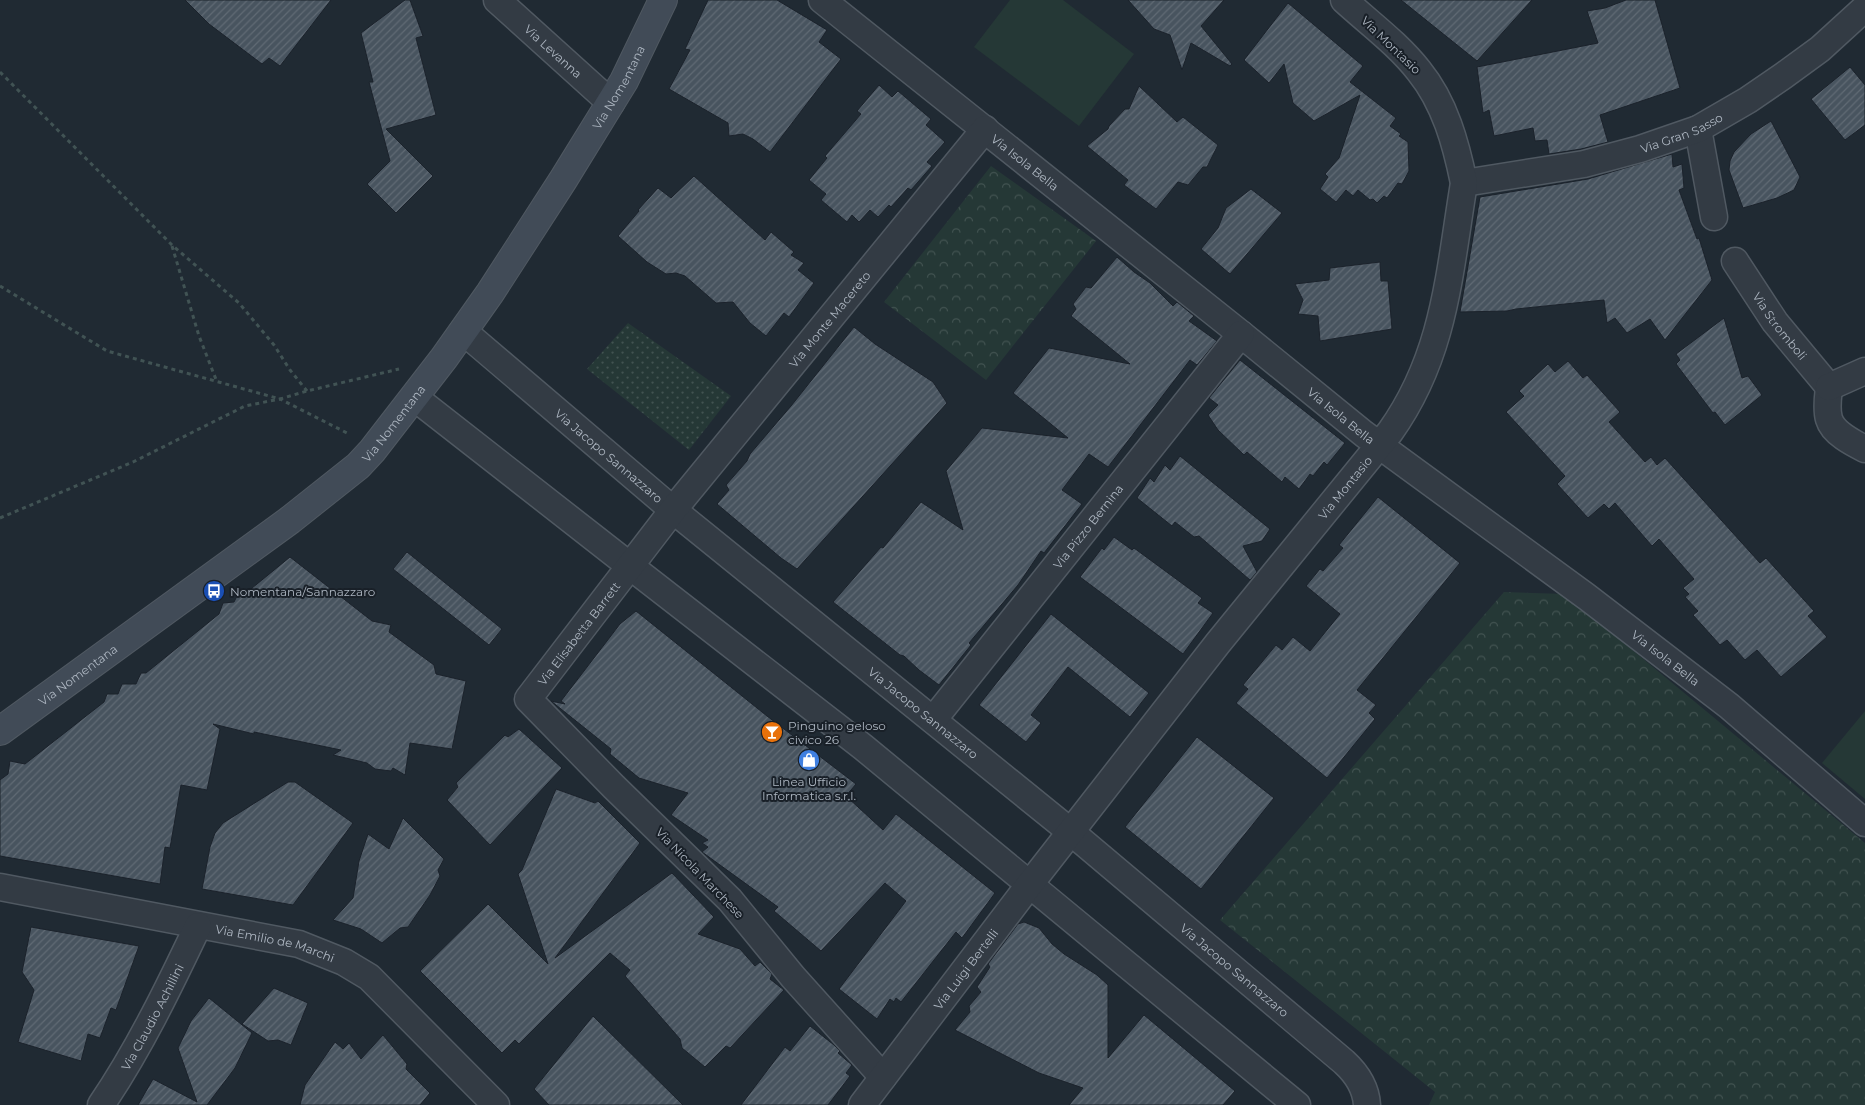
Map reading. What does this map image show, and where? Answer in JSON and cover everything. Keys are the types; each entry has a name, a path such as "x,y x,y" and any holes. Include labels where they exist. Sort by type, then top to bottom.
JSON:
{"main road":[{"name":"Via Nomentana","path":"0,731 290,520 358,466 372,451 444,358 558,188 611,104 663,0"}],"street":[{"name":"Via Levanna","path":"496,0 611,104"},
{"name":"Via Isola Bella","path":"822,0 1379,445 1587,597 1729,706 1865,823"},
{"name":"Via Montasio","path":"1071,832 1218,643 1398,420 1414,394 1437,336 1445,300 1464,183 1451,131 1432,89 1418,70 1403,53 1344,0"},
{"name":"Via Gran Sasso","path":"1464,183 1584,164 1640,149 1698,129 1748,100 1783,76 1820,48 1865,8"},
{"name":"Via Monte Macereto","path":"630,566 985,129"},
{"path":"1698,129 1714,218"},
{"name":"Via Stromboli","path":"1735,261 1775,322 1829,387"},
{"name":"Via Jacopo Sannazzaro","path":"463,331 674,510 1071,832 1344,1062 1357,1076 1363,1088 1367,1105"},
{"name":"Via Pizzo Bernina","path":"933,720 1241,334"},
{"path":"1865,371 1829,387 1827,402 1829,420 1850,441 1865,449"},
{"path":"414,397 863,747 1297,1105"},
{"name":"Via Elisabetta Barrett","path":"528,699 630,566"},
{"name":"Via Nicola Marchese","path":"528,699 614,787 730,900 793,977 875,1095"},
{"name":"Via Luigi Bertelli","path":"875,1095 1030,884 1071,832"},
{"name":"Via Emilio de Marchi","path":"0,886 198,926 299,944 344,962 369,977 484,1101"},
{"name":"Via Claudio Achillini","path":"101,1105 140,1042 172,982 198,926"}],"path":[{"path":"0,72 172,245 239,303 274,345 290,370 307,391"},
{"path":"172,245 199,336 218,382"},
{"path":"0,286 107,352 280,400 346,432 372,451"},
{"path":"0,518 133,462 245,406 280,400 307,391 444,358"}],"green space":[{"path":"1010,0 1063,0 1134,54 1079,126 974,47"},
{"path":"991,166 1096,241 986,380 884,302"},
{"path":"628,323 731,396 689,450 587,369"},
{"path":"1504,592 1565,594 1865,843 1865,1105 1429,1105 1435,1092 1220,920"},
{"path":"1865,711 1865,799 1822,763"}],"building":[{"path":"185,0 331,0 280,66 269,58 262,64 209,24"},
{"path":"405,0 410,0 423,36 416,38 436,115 386,129 433,176 396,213 367,184 390,161 369,82 373,82 361,33"},
{"path":"708,0 777,0 827,30 819,42 841,59 770,152 743,134 729,136 728,123 669,89 690,50 685,49"},
{"path":"1128,0 1224,0 1201,26 1232,64 1230,66 1191,43 1182,70 1170,35 1154,29"},
{"path":"1401,0 1532,0 1477,61"},
{"path":"1626,0 1655,0 1680,88 1600,115 1608,142 1581,149 1549,154 1547,140 1535,141 1533,128 1494,136 1489,110 1483,113 1477,67 1598,43 1587,11 1605,8"},
{"path":"1288,3 1363,66 1350,82 1396,118 1390,126 1408,142 1409,171 1402,184 1398,183 1387,198 1384,196 1377,203 1358,190 1353,196 1346,190 1336,202 1320,189 1328,177 1325,174 1339,158 1360,95 1314,121 1293,103 1284,64 1269,83 1244,60"},
{"path":"1850,67 1865,85 1865,125 1845,140 1811,99"},
{"path":"879,85 892,97 898,91 931,119 926,125 945,142 927,162 932,166 911,190 908,188 891,207 889,205 878,217 870,210 859,222 852,215 847,222 821,200 826,194 809,180 827,158 825,156 861,114 857,111"},
{"path":"1139,86 1177,122 1183,117 1218,145 1207,167 1203,167 1188,185 1178,182 1156,209 1124,185 1128,180 1087,146 1108,129 1125,109 1129,109"},
{"path":"1771,121 1800,177 1794,190 1777,198 1743,208 1729,170 1730,161 1734,152 1751,134"},
{"path":"1672,154 1673,167 1682,164 1684,188 1679,190 1697,239 1699,238 1712,280 1665,340 1650,319 1627,333 1615,318 1607,323 1604,300 1507,311 1460,312 1480,197 1588,179"},
{"path":"694,176 765,240 771,232 794,252 791,255 804,263 798,270 814,283 789,317 784,313 766,336 750,323 733,302 716,303 685,276 676,273 666,274 647,262 618,236 658,188 671,198"},
{"path":"1251,189 1282,213 1230,274 1201,249 1218,228 1226,208"},
{"path":"1117,257 1150,283 1173,306 1177,302 1194,316 1189,321 1217,341 1197,365 1190,360 1108,467 1089,454 1062,490 1082,504 1044,553 1041,551 1018,585 969,643 971,645 939,685 833,602 881,547 883,548 921,502 963,530 946,471 982,428 1068,438 1013,393 1049,348 1130,364 1071,316 1076,309 1073,304 1086,287 1091,288"},
{"path":"1380,262 1381,281 1388,281 1392,329 1320,341 1318,316 1298,314 1303,300 1295,284 1329,280 1330,268"},
{"path":"1724,318 1742,378 1748,376 1762,395 1725,425 1715,412 1713,413 1676,364 1680,360 1676,354"},
{"path":"854,327 875,344 933,382 947,403 797,569 781,558 717,504 729,490 726,485"},
{"path":"1240,360 1345,443 1327,465 1324,462 1313,476 1310,474 1299,489 1285,477 1282,482 1247,452 1244,455 1218,430 1208,415 1218,405 1209,398"},
{"path":"1568,361 1583,378 1587,375 1620,412 1609,422 1645,462 1651,457 1657,465 1665,458 1760,563 1766,558 1814,611 1808,616 1827,637 1781,677 1757,650 1745,660 1727,640 1720,645 1693,615 1698,611 1685,597 1689,594 1683,588 1694,579 1659,539 1652,546 1615,503 1609,509 1604,504 1588,518 1557,484 1565,476 1506,412 1524,396 1519,391 1548,364 1555,372"},
{"path":"1180,456 1270,529 1262,541 1243,546 1257,572 1250,580 1199,536 1194,537 1175,522 1172,526 1137,498 1150,478 1154,482 1165,465 1170,470"},
{"path":"1378,497 1460,563 1357,690 1376,705 1369,713 1375,719 1327,778 1236,703 1248,689 1243,685 1276,645 1282,650 1293,637 1310,651 1340,614 1306,586 1320,569 1323,571 1343,548 1339,545"},
{"path":"1114,537 1132,550 1134,548 1202,598 1198,603 1213,613 1183,654 1080,577 1102,548 1104,550"},
{"path":"407,552 502,629 489,645 393,569"},
{"path":"290,557 372,621 391,625 389,632 434,665 436,674 466,681 452,749 410,743 405,775 393,768 391,771 375,769 367,763 333,755 341,750 254,732 254,734 213,724 220,729 207,790 181,785 170,848 165,847 160,884 0,856 0,780 8,774 10,761 25,764 104,702 107,694 118,694 122,684 136,684 141,673 146,673 219,614 223,603 234,602 239,592 246,593"},
{"path":"636,611 767,716 856,784 846,796 883,830 896,814 995,893 962,938 956,932 901,1002 896,998 894,1002 890,999 877,1019 839,989 906,901 885,883 821,951 774,911 778,907 702,852 708,847 702,843 708,840 671,815 688,793 639,778 610,754 611,749 551,701 565,704 561,701 620,624"},
{"path":"1051,614 1149,693 1130,717 1068,667 1031,715 1041,723 1026,742 979,705"},
{"path":"519,729 562,768 490,845 447,800 458,787 456,783 505,735 508,737"},
{"path":"1197,737 1274,798 1201,889 1125,827"},
{"path":"288,782 295,782 353,823 293,905 202,889 210,847 215,833 223,823"},
{"path":"556,789 595,803 598,801 640,843 555,958 672,873 714,917 698,934 740,949 755,966 760,962 772,974 770,979 784,990 730,1048 726,1046 705,1067 682,1048 680,1039 625,976 630,970 610,953 519,1044 515,1040 502,1053 420,971 488,904 548,964 518,874 522,870"},
{"path":"403,818 444,859 438,870 440,876 430,895 408,927 400,928 382,943 361,929 333,920 353,898 359,861 368,834 389,849"},
{"path":"1024,922 1039,928 1052,944 1064,954 1097,975 1108,985 1108,1058 1144,1015 1235,1091 1223,1105 1069,1105 1083,1088 1039,1073 955,1030 970,1012 969,1006 981,992 977,987 990,967 988,964 1018,924"},
{"path":"31,927 139,946 116,1010 111,1008 100,1038 88,1034 81,1061 18,1042 34,990 22,972"},
{"path":"274,988 308,1003 291,1045 278,1040 268,1041 242,1024"},
{"path":"209,998 252,1033 235,1068 207,1105 138,1105 153,1079 197,1102 178,1048 191,1021"},
{"path":"593,1016 683,1105 549,1105 534,1089"},
{"path":"810,1026 834,1045 840,1051 838,1053 852,1065 846,1073 850,1076 828,1105 741,1105 785,1047 790,1051"},
{"path":"383,1035 407,1064 406,1069 430,1093 420,1105 300,1105 305,1085 335,1042 343,1049 349,1043 361,1059"}],"place":[{"name":"Nomentana/Sannazzaro","path":"214,591"},
{"name":"Pinguino geloso civico 26","path":"772,732"},
{"name":"Linea Ufficio Informatica s.r.l.","path":"809,760"}]}
